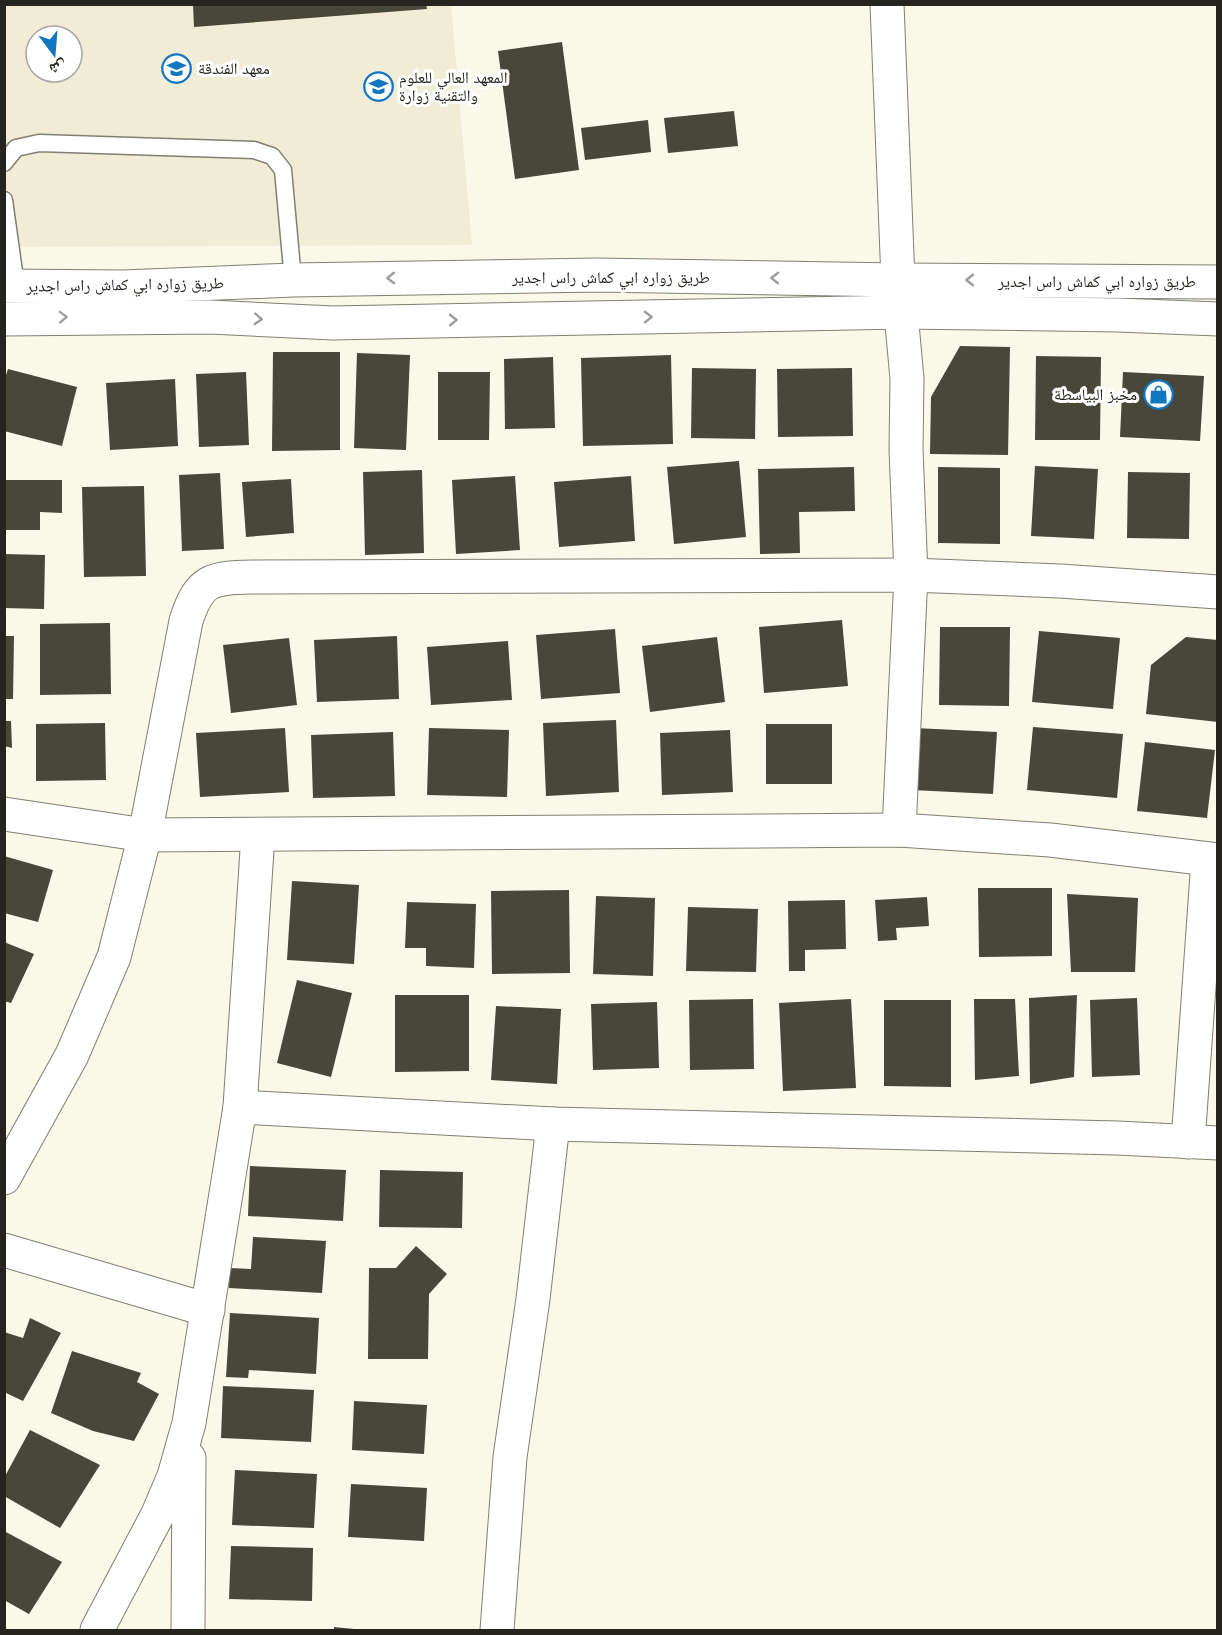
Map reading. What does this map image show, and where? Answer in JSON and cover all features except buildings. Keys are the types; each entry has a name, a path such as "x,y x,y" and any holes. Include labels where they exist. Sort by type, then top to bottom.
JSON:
{"street":[{"path":"887,4 898,280 907,379 906,449 910,575 899,830"},
{"name":"طريق زواره ابي كماش راس اجدير","path":"10,286 124,287 293,280 596,275 1218,282"},
{"path":"4,319 199,317 333,323 902,312 1218,319"},
{"path":"4,1178 72,1055 114,957 146,834 186,621 195,597 207,583 232,578 256,577 910,575 1060,581 1218,592"},
{"path":"4,814 146,834 899,830 1050,840 1213,860 1203,1142 553,1124 240,1107"},
{"path":"97,1630 159,1514 174,1476 189,1423 240,1107 258,835"},
{"path":"497,1630 510,1457 533,1299 553,1124"},
{"path":"4,1250 208,1310"},
{"path":"188,1630 189,1423"}],"lane":[{"path":"4,163 16,148 39,143 254,150 272,156 283,170 293,280"},
{"path":"4,200 10,286"}],"shaded area":[{"path":"4,5 451,5 472,245 5,247"}],"place":[{"name":"معهد الفندقة","path":"177,68"},
{"name":"المعهد العالي للعلوم والتقنية زوارة","path":"378,86"},
{"name":"مخبز البياسطة","path":"1158,394"}]}
